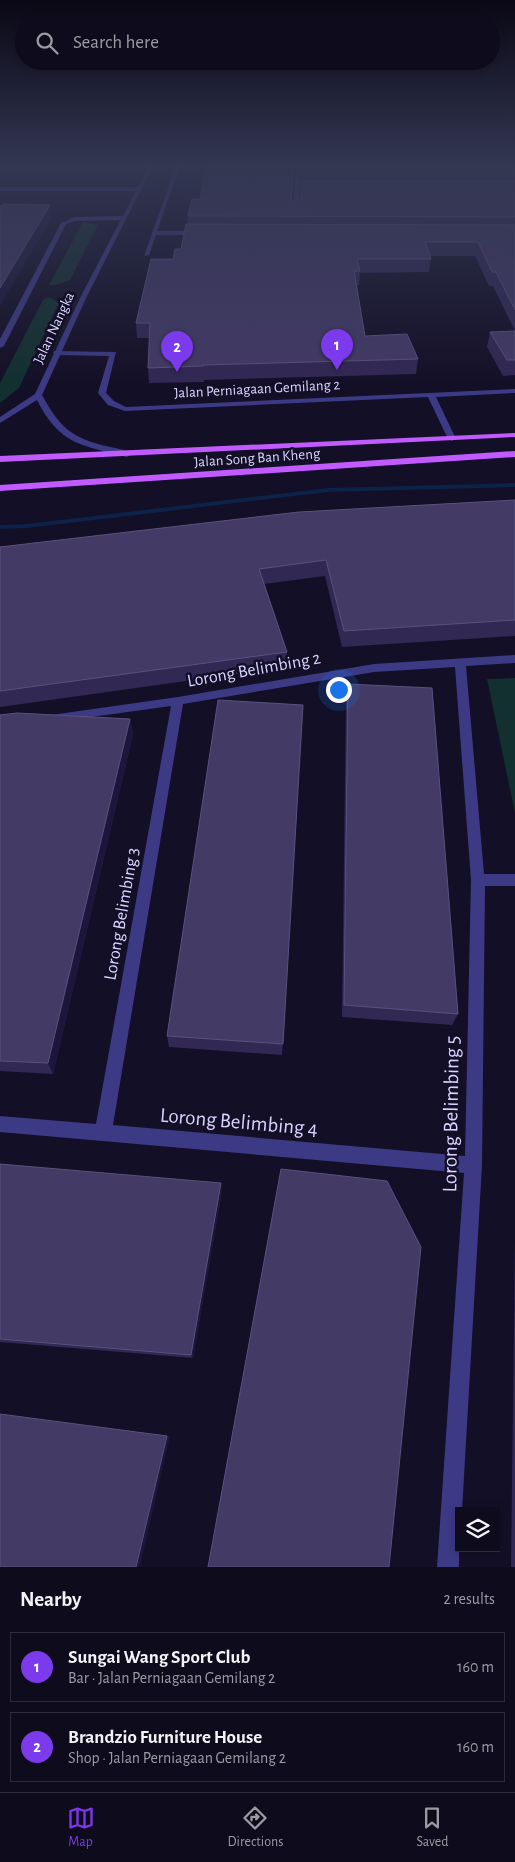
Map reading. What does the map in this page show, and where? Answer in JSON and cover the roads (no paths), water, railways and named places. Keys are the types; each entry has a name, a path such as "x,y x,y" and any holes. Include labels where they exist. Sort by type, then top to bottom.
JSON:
{"main road":[{"name":"Jalan Song Ban Kheng","path":"0,459 515,435"},
{"name":"Jalan Song Ban Kheng","path":"0,488 515,454"}],"street":[{"path":"0,346 56,239"},
{"name":"Jalan Nangka","path":"38,395 114,239"},
{"path":"146,254 152,239"},
{"name":"Jalan Perniagaan Gemilang 2","path":"58,353 113,354 102,394 111,403 125,408 515,391"},
{"path":"0,421 38,395 57,426 66,434 80,441 127,454"},
{"path":"431,395 452,439"},
{"name":"Lorong Belimbing 2","path":"46,719 178,701 374,668 515,659"},
{"name":"Lorong Belimbing 5","path":"448,1567 473,1165 478,880 460,662"},
{"name":"Lorong Belimbing 3","path":"103,1133 178,701"},
{"path":"478,880 515,880"},
{"name":"Lorong Belimbing 4","path":"0,1124 473,1165"}],"waterway":[{"path":"0,527 27,526 328,490 515,485"}],"place":[{"name":"Sungai Wang Sport Club","path":"337,370"},
{"name":"Brandzio Furniture House","path":"177,372"}]}
